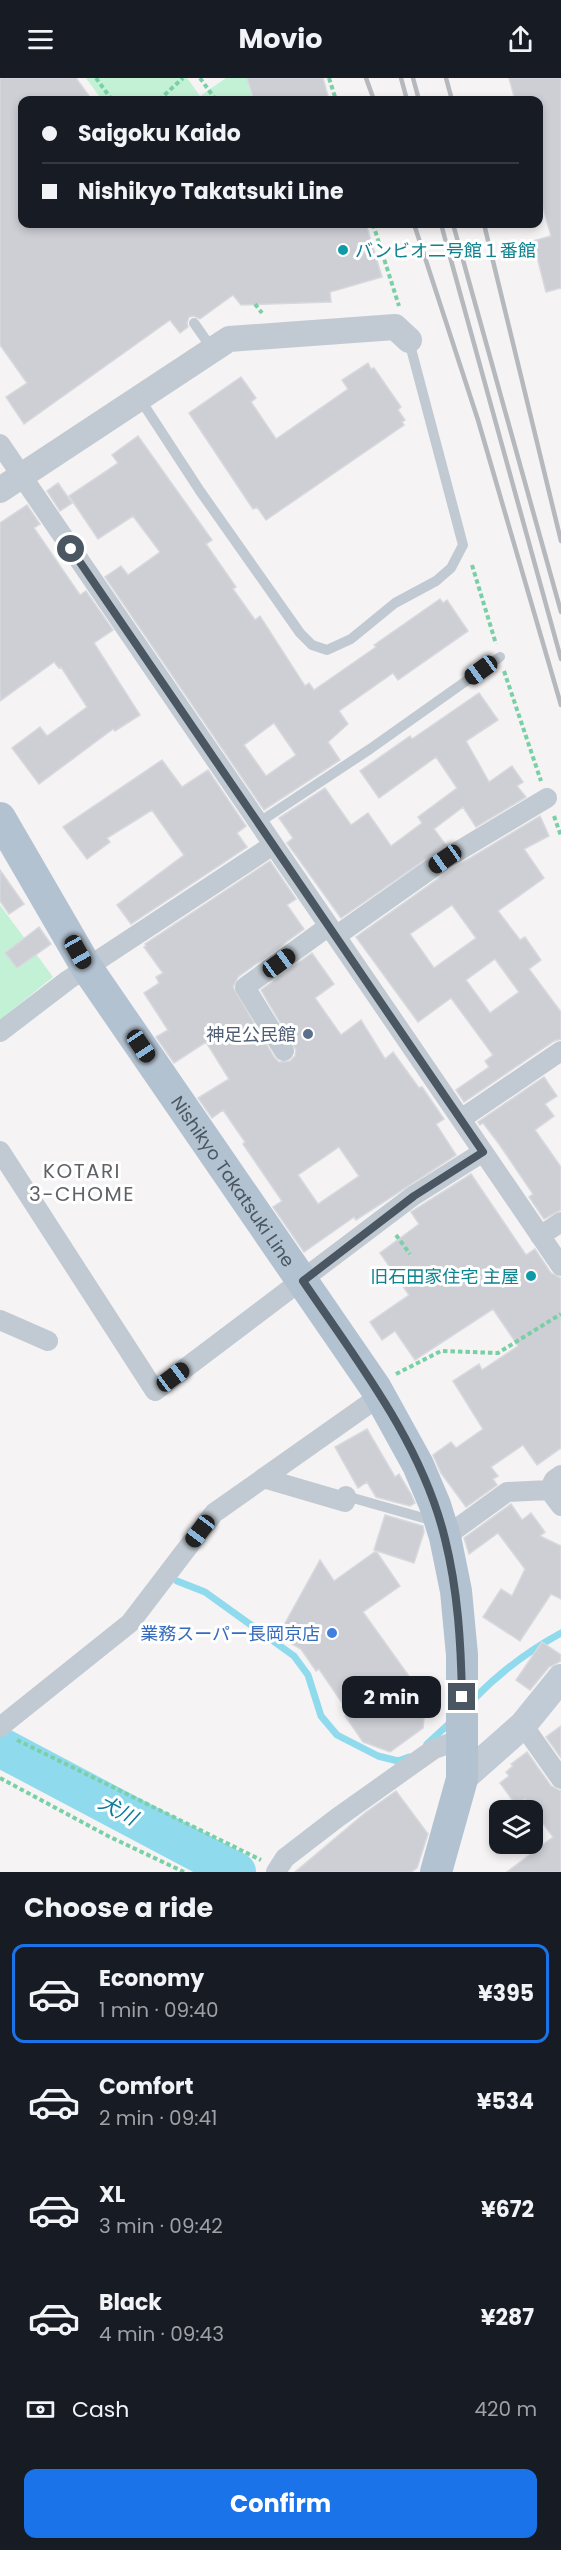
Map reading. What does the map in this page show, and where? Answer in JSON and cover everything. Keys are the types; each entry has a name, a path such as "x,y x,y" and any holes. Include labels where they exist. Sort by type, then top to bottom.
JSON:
{"main road":[{"name":"Nishikyo Takatsuki Line","path":"0,818 87,968 377,1391 418,1465 443,1530 453,1609 462,1739 462,1779 436,1872"},
{"path":"462,1779 523,1725 560,1682"}],"street":[{"path":"0,490 229,339 395,327 409,340"},
{"path":"0,444 561,1266"},
{"path":"284,1051 245,987 445,859 547,798"},
{"path":"0,1032 87,968 273,845"},
{"path":"461,1119 561,1051"},
{"path":"0,1151 155,1391 414,1196 483,1152"},
{"path":"540,1236 561,1222"},
{"path":"4,1326 48,1341"},
{"path":"5,1732 130,1623 214,1513 377,1391"},
{"path":"263,1478 345,1502 346,1496"},
{"path":"443,1530 507,1492 555,1482 561,1506"},
{"path":"523,1725 561,1779"},
{"path":"277,1870 285,1858 434,1749 462,1739"}],"lane":[{"path":"194,323 213,350"},
{"path":"139,398 293,624 312,645 327,650 351,639 395,603 436,581 451,568 463,545 409,340"},
{"path":"258,823 370,749 500,657"},
{"path":"346,1496 443,1530"}],"path":[{"path":"96,78 109,96"},
{"path":"163,96 183,78"},
{"path":"200,78 213,96"},
{"path":"329,78 335,96"},
{"path":"375,228 409,340"},
{"path":"463,545 469,557 500,657 561,836"},
{"path":"377,1391 411,1364 441,1351 498,1353 561,1314"},
{"path":"5,1732 277,1870"},
{"path":"0,1778 108,1836 184,1872"}],"green space":[{"path":"86,78 187,78 200,96 99,96"},
{"path":"226,78 247,78 252,96 200,96"},
{"path":"0,905 53,977 0,1020"}],"building":[{"path":"0,78 76,78 89,96 18,96 18,228 367,228 382,277 330,292 331,302 241,305 233,295 200,319 194,316 189,317 188,327 180,333 170,320 24,424 6,397 27,383 0,345"},
{"path":"247,78 323,78 328,96 253,96"},
{"path":"509,78 561,78 561,288 546,292 533,241 551,236 543,208 543,96 514,96"},
{"path":"368,363 371,369 374,368 401,407 398,410 405,420 402,422 404,425 266,520 257,507 253,509 189,413 241,377 256,398 251,402 276,439 348,389 342,380"},
{"path":"138,436 212,540 206,544 236,587 233,589 255,620 260,616 305,686 309,683 314,690 440,599 443,603 447,600 468,631 398,680 393,673 339,711 348,724 328,742 340,760 264,810 105,577 121,566 128,575 160,552 133,516 98,539 69,496 118,463 112,455","holes":["274,723 296,755 266,776 244,745"]},
{"path":"58,483 72,503 60,511 47,491"},
{"path":"27,505 40,524 34,528 80,595 86,591 113,630 94,643 140,715 115,731 113,729 39,784 12,748 40,727 47,736 87,707 61,667 59,668 54,662 0,701 0,523"},
{"path":"479,693 498,720 466,741 489,782 512,766 523,782 517,786 526,797 476,827 463,807 434,829 446,845 341,918 287,843 293,838 279,818 325,788 351,825 368,813 391,846 422,823 418,817 457,788 436,757 379,798 360,771 410,736 412,739"},
{"path":"162,760 182,787 208,770 246,826 237,833 247,847 131,924 117,905 184,855 152,810 107,838 110,842 87,859 63,827"},
{"path":"540,816 549,836 524,849 544,878 498,911 520,940 525,937 541,960 529,969 561,1012 561,1039 554,1041 464,1102 456,1090 489,1067 485,1061 493,1055 451,998 418,1022 356,937 452,869","holes":["452,905 476,938 434,968 410,934","495,959 519,992 490,1013 466,980"]},
{"path":"270,861 296,899 287,905 304,929 238,977 233,987 274,1057 279,1062 290,1061 295,1056 296,1050 261,990 312,953 334,984 315,998 341,1035 361,1020 385,1059 393,1052 419,1088 422,1087 444,1119 436,1124 456,1155 356,1220 354,1217 304,1252 273,1207 282,1201 223,1110 212,1118 198,1098 229,1079 206,1042 174,1063 156,1037 168,1030 144,993 159,983 156,977 163,973 144,947 145,944","holes":["339,1147 359,1176 318,1204 298,1175"]},
{"path":"0,870 24,904 9,914 0,901"},
{"path":"39,927 51,944 17,968 5,953"},
{"path":"544,1077 557,1096 545,1104 554,1116 535,1130 561,1167 561,1210 544,1219 529,1197 533,1194 499,1144 483,1123 480,1125 478,1122"},
{"path":"471,1174 526,1255 535,1249 551,1273 561,1278 561,1448 537,1465 523,1445 491,1467 498,1476 493,1479 497,1485 466,1507 441,1473 433,1455 451,1442 456,1448 483,1429 453,1381 479,1364 482,1370 518,1346 493,1309 415,1360 395,1331 382,1340 370,1322 409,1295 380,1253 419,1224 411,1212"},
{"path":"367,1429 395,1477 399,1474 415,1503 410,1506 376,1497 367,1482 358,1488 335,1447"},
{"path":"511,1504 522,1520 531,1513 545,1532 540,1536 561,1546 561,1599 551,1594 520,1641 483,1617 501,1589 512,1596 525,1569 498,1533 469,1554 464,1538"},
{"path":"385,1515 423,1526 424,1532 414,1563 374,1550"},
{"path":"376,1551 400,1586 363,1612 426,1700 423,1728 390,1752 363,1742 345,1716 349,1713 319,1669 316,1671 301,1649 278,1636 320,1560 334,1581"},
{"path":"542,1642 561,1655 561,1661 549,1667 530,1690 516,1680"},
{"path":"561,1726 561,1758 546,1737"},
{"path":"527,1752 551,1786 561,1791 561,1872 507,1872 531,1854 543,1854 543,1845 553,1837 543,1823 543,1800 512,1800 500,1783 509,1776 506,1772 513,1766 511,1764"},
{"path":"396,1791 428,1834 417,1868 411,1872 295,1872 365,1813"}],"waterway":[{"path":"177,1581 205,1592 294,1656 308,1675 321,1716 337,1735 378,1756 398,1761 409,1757"},
{"path":"473,1700 514,1663 561,1633"},
{"path":"427,1744 452,1721"},
{"name":"犬川","path":"0,1747 236,1872"}],"railway":[{"path":"366,78 373,96"},
{"path":"401,78 406,96"},
{"path":"413,78 418,96"},
{"path":"446,78 451,96"},
{"path":"415,228 478,420 561,705"},
{"path":"442,228 561,659"},
{"path":"454,228 561,612"},
{"path":"485,228 561,541"}],"place":[{"name":"バンビオ二号館１番館","path":"343,250"},
{"name":"神足公民館","path":"308,1034"},
{"name":"旧石田家住宅 主屋","path":"531,1276"},
{"name":"業務スーパー長岡京店","path":"332,1633"}],"district":[{"name":"KOTARI 3-CHOME","path":"82,1182"}],"route":[{"path":"71,549 483,1152 414,1196 303,1281 380,1395 418,1465 435,1504 445,1537 456,1591 462,1655 462,1697"}]}
